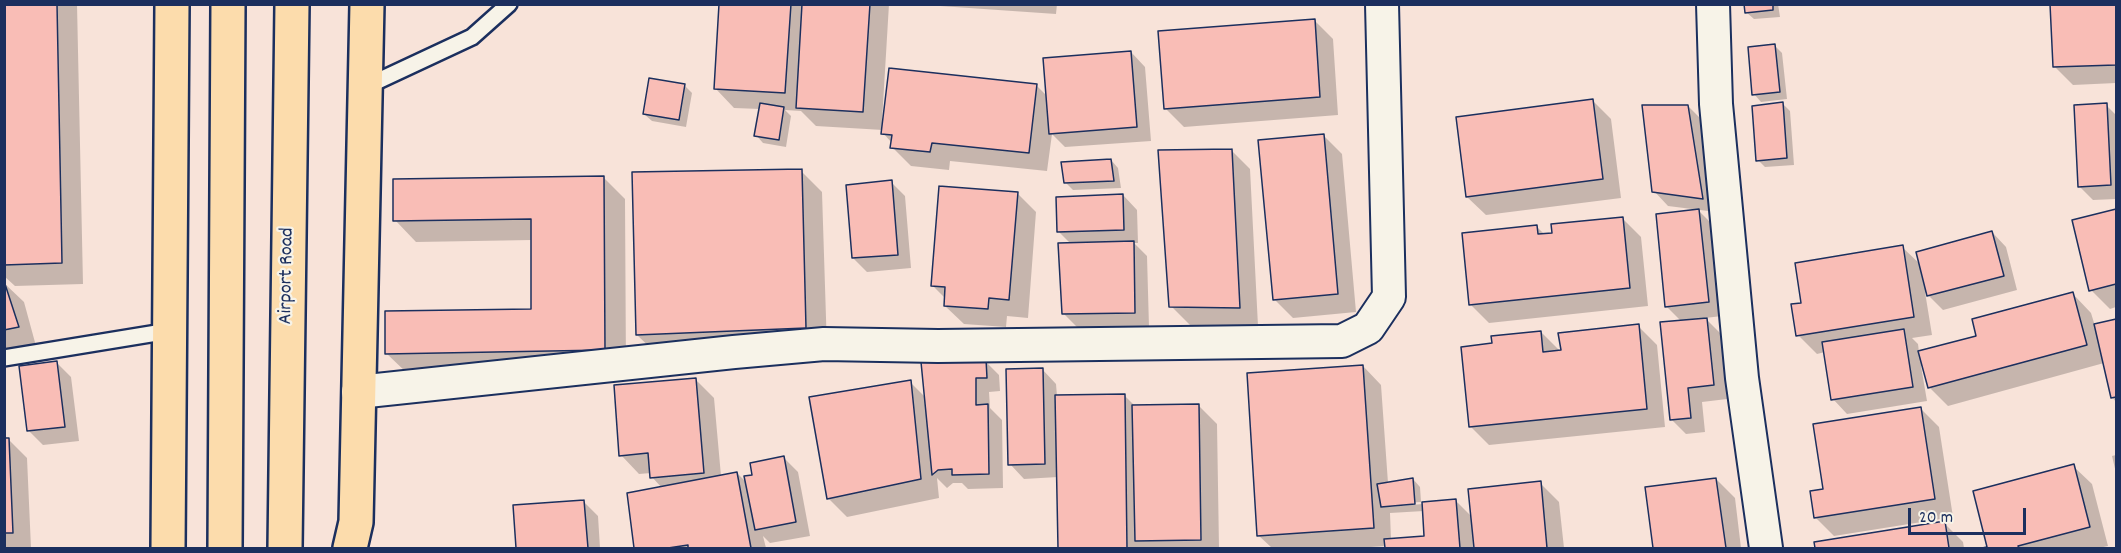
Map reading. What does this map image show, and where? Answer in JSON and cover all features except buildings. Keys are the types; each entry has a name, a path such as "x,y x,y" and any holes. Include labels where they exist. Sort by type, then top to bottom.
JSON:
{"highway":[{"path":"168,549 172,4"},
{"path":"225,549 228,4"},
{"name":"Airport Road","path":"285,549 292,4"},
{"path":"350,549 356,522 367,4"}],"street":[{"path":"358,392 824,344 938,346 1342,340 1368,328 1389,297 1382,4"},
{"path":"1713,4 1716,104 1740,366 1766,549"}],"lane":[{"path":"365,87 472,37 508,4"},
{"path":"4,358 169,330"}]}
